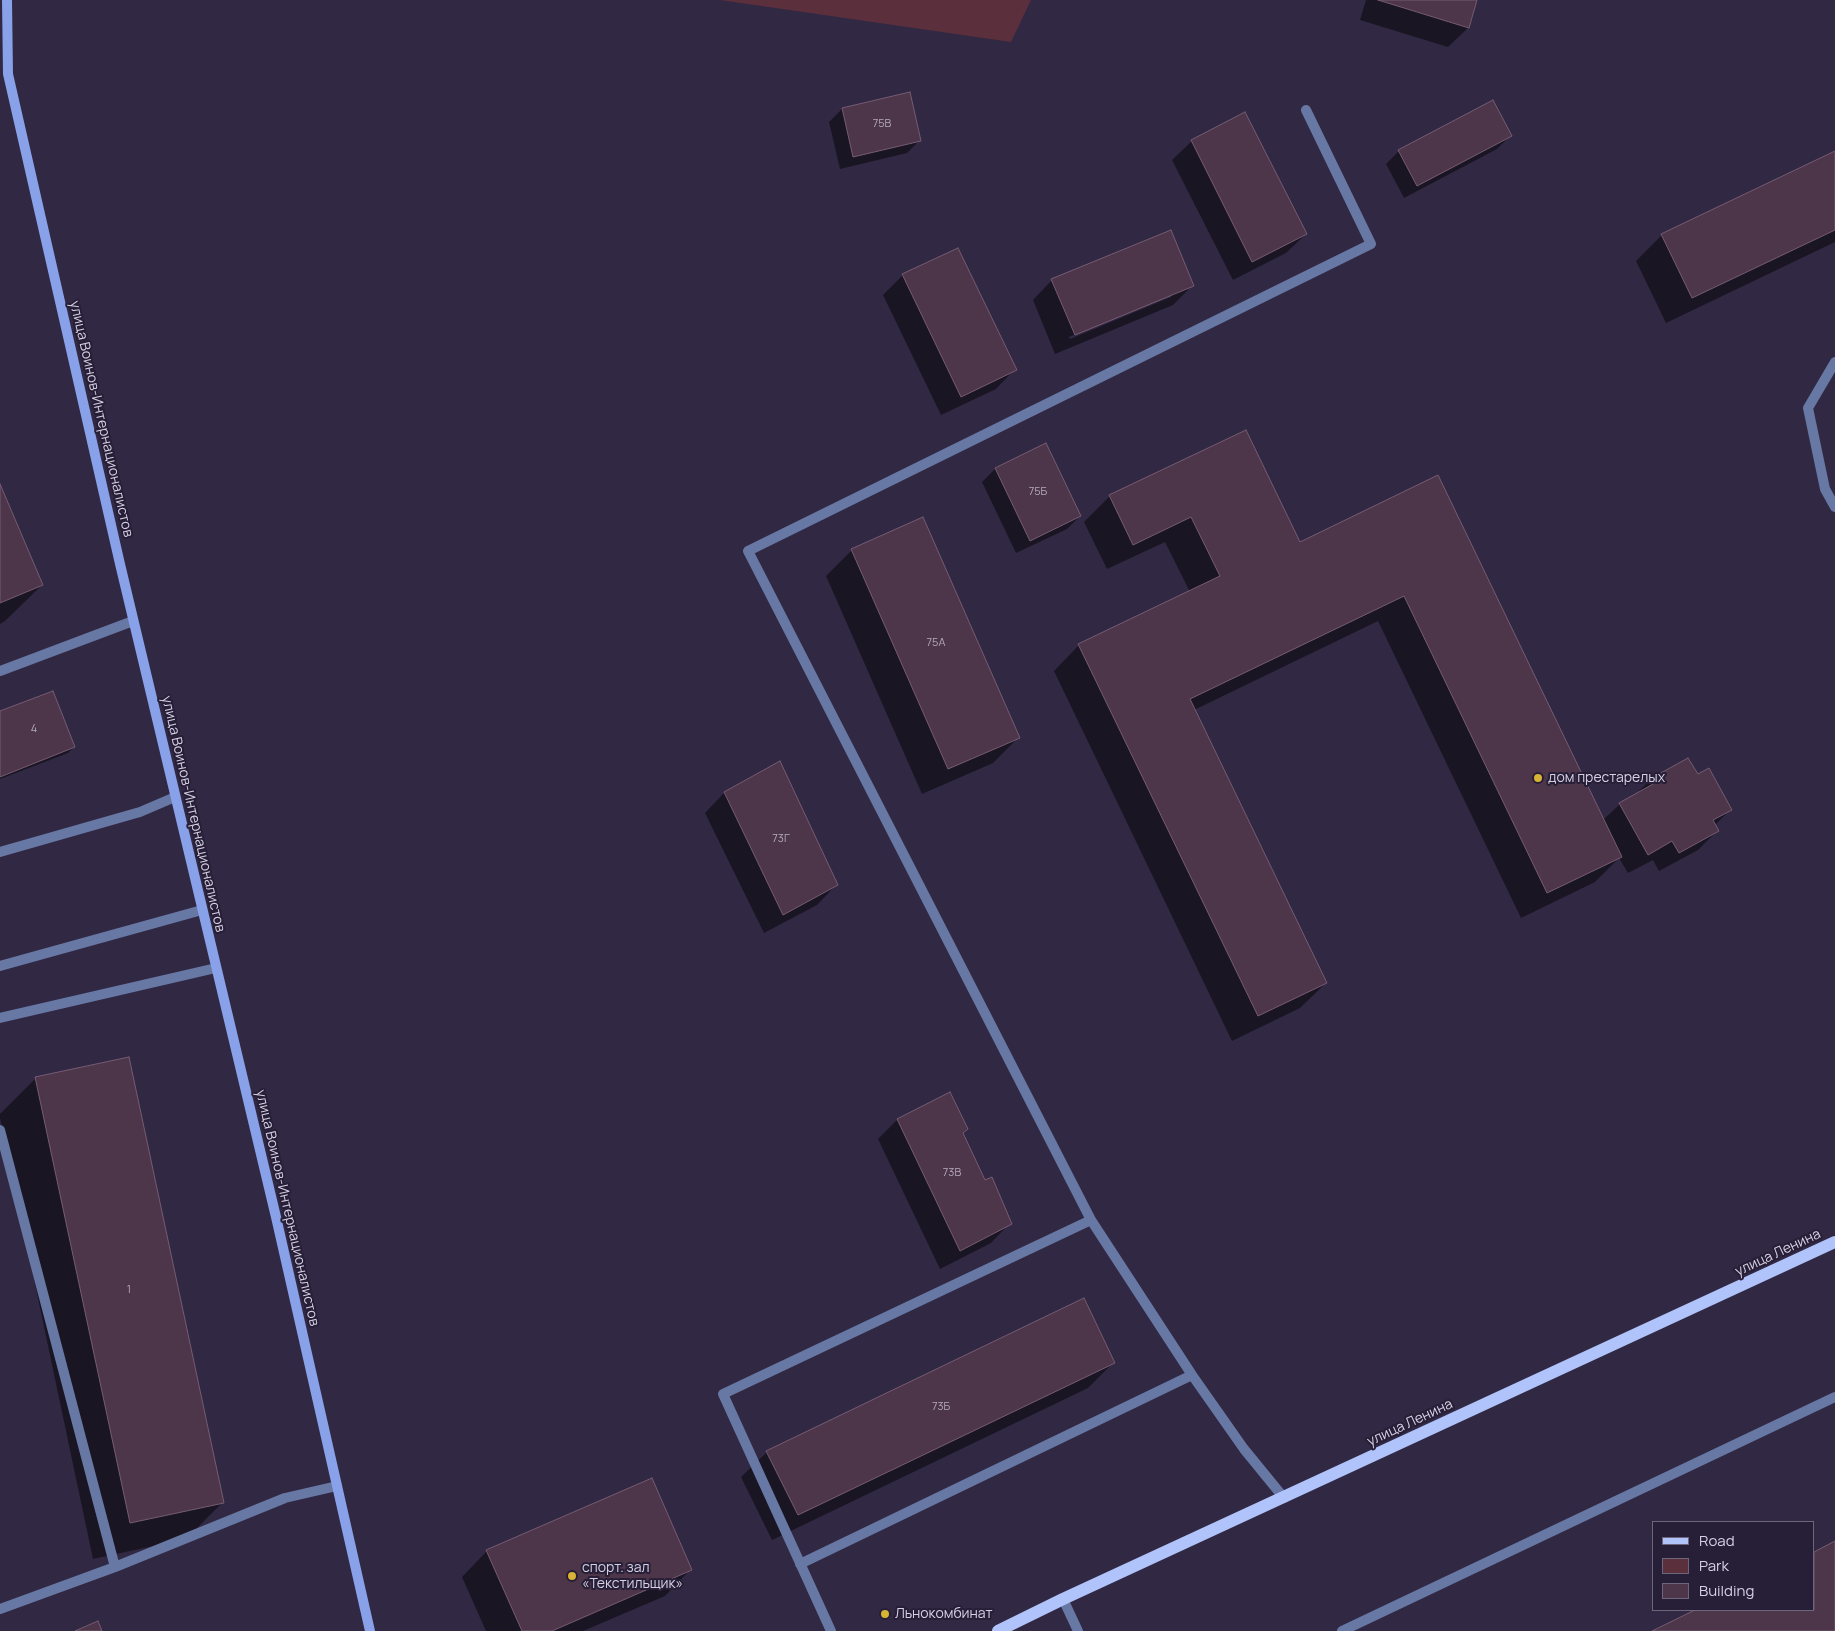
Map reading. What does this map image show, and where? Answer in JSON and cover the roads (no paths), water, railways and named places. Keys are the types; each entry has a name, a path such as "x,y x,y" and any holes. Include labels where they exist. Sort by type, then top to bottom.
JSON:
{"main road":[{"name":"улица Ленина","path":"998,1631 1062,1599 1835,1242"}],"street":[{"name":"улица Воинов-Интернационалистов","path":"7,0 8,74 133,621 216,968 370,1631"}],"lane":[{"path":"1284,1498 1244,1449 1192,1375 1091,1220 748,550 1371,244 1306,110"},
{"path":"1835,362 1808,408 1825,489 1835,507"},
{"path":"0,671 133,621"},
{"path":"0,852 140,812 175,798"},
{"path":"0,966 202,910"},
{"path":"0,1018 216,968"},
{"path":"0,1130 115,1567"},
{"path":"831,1631 723,1394 1091,1220"},
{"path":"800,1564 1192,1375"},
{"path":"1342,1631 1835,1397"},
{"path":"0,1609 115,1567 285,1498 337,1486"},
{"path":"1062,1599 1078,1631"}],"place":[{"name":"дом престарелых","path":"1538,778"},
{"name":"спорт. зал «Текстильщик»","path":"572,1576"},
{"name":"Льнокомбинат","path":"885,1614"}]}
